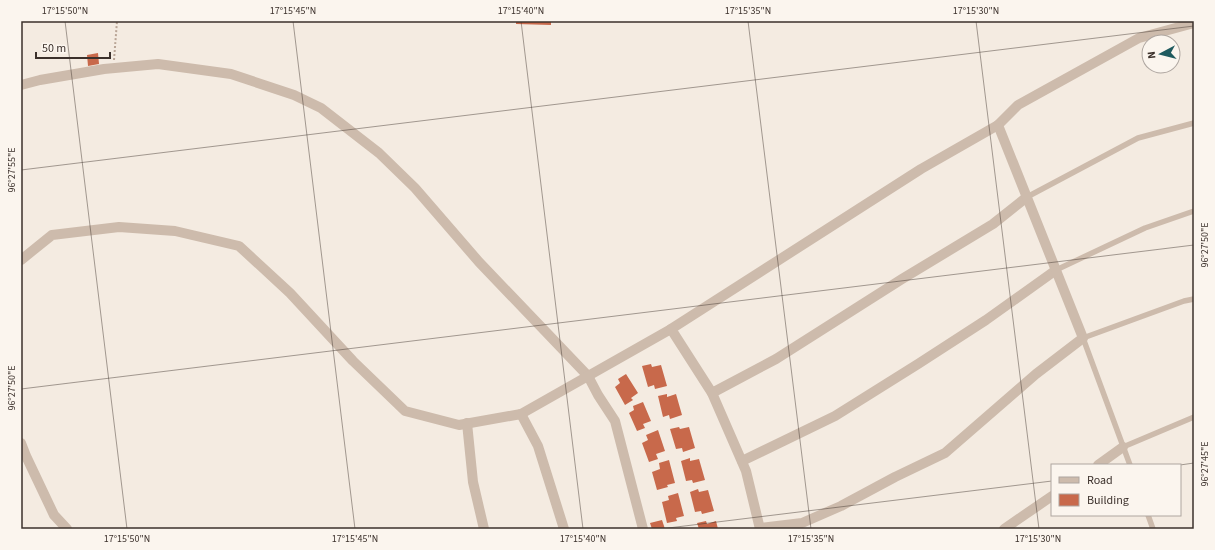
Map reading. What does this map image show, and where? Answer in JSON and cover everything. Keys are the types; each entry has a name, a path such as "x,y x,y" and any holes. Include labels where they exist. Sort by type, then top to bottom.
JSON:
{"street":[{"path":"21,260 52,235 119,227 175,231 238,246 290,293 353,361 405,411 459,425 521,414 671,329 920,169 998,125 1018,105 1139,38 1194,23"},
{"path":"21,85 40,80 114,68 158,64 231,74 294,95 321,108 379,153 415,188 479,262 588,376 598,395 615,421 643,529"},
{"path":"671,329 712,393 746,471 760,528 802,523 841,506 895,477 945,453 1036,374 1083,338 998,125"},
{"path":"712,393 776,359 902,279 993,224 1027,197"},
{"path":"742,461 835,416 986,320 1056,270"},
{"path":"521,414 538,446 564,529"},
{"path":"467,423 473,482 484,529"},
{"path":"21,443 54,515 67,529"},
{"path":"1099,464 1123,447"},
{"path":"1004,529 1051,497"}],"lane":[{"path":"1027,197 1138,138 1194,123"},
{"path":"1056,270 1145,228 1194,211"},
{"path":"1130,464 1083,338 1184,301 1194,299"},
{"path":"1123,447 1194,417"},
{"path":"1148,516 1153,529"}],"path":[{"path":"114,68 117,21"}],"building":[{"path":"516,21 551,21 551,25 516,24"},
{"path":"98,53 99,64 88,66 87,55"},
{"path":"651,364 652,367 661,365 667,386 655,389 654,385 648,387 642,366"},
{"path":"626,374 638,393 631,398 633,400 625,405 615,387 620,383 618,379"},
{"path":"667,394 667,397 676,394 682,415 670,419 669,415 663,417 658,396"},
{"path":"643,402 651,421 643,424 645,428 637,431 629,413 634,410 633,406"},
{"path":"679,427 680,429 689,427 695,448 683,452 682,448 676,449 670,429"},
{"path":"658,430 665,451 656,454 658,459 649,462 642,443 648,440 646,435"},
{"path":"690,458 690,461 699,459 705,480 693,483 692,480 686,481 681,461"},
{"path":"669,460 675,483 657,490 652,472 660,469 659,463"},
{"path":"698,489 699,492 708,490 714,511 702,514 701,511 695,512 690,492"},
{"path":"678,493 684,516 676,518 677,521 667,523 662,502 669,500 668,496"},
{"path":"662,520 665,529 652,529 650,523"},
{"path":"706,521 707,524 716,521 718,529 699,529 697,523"}]}
